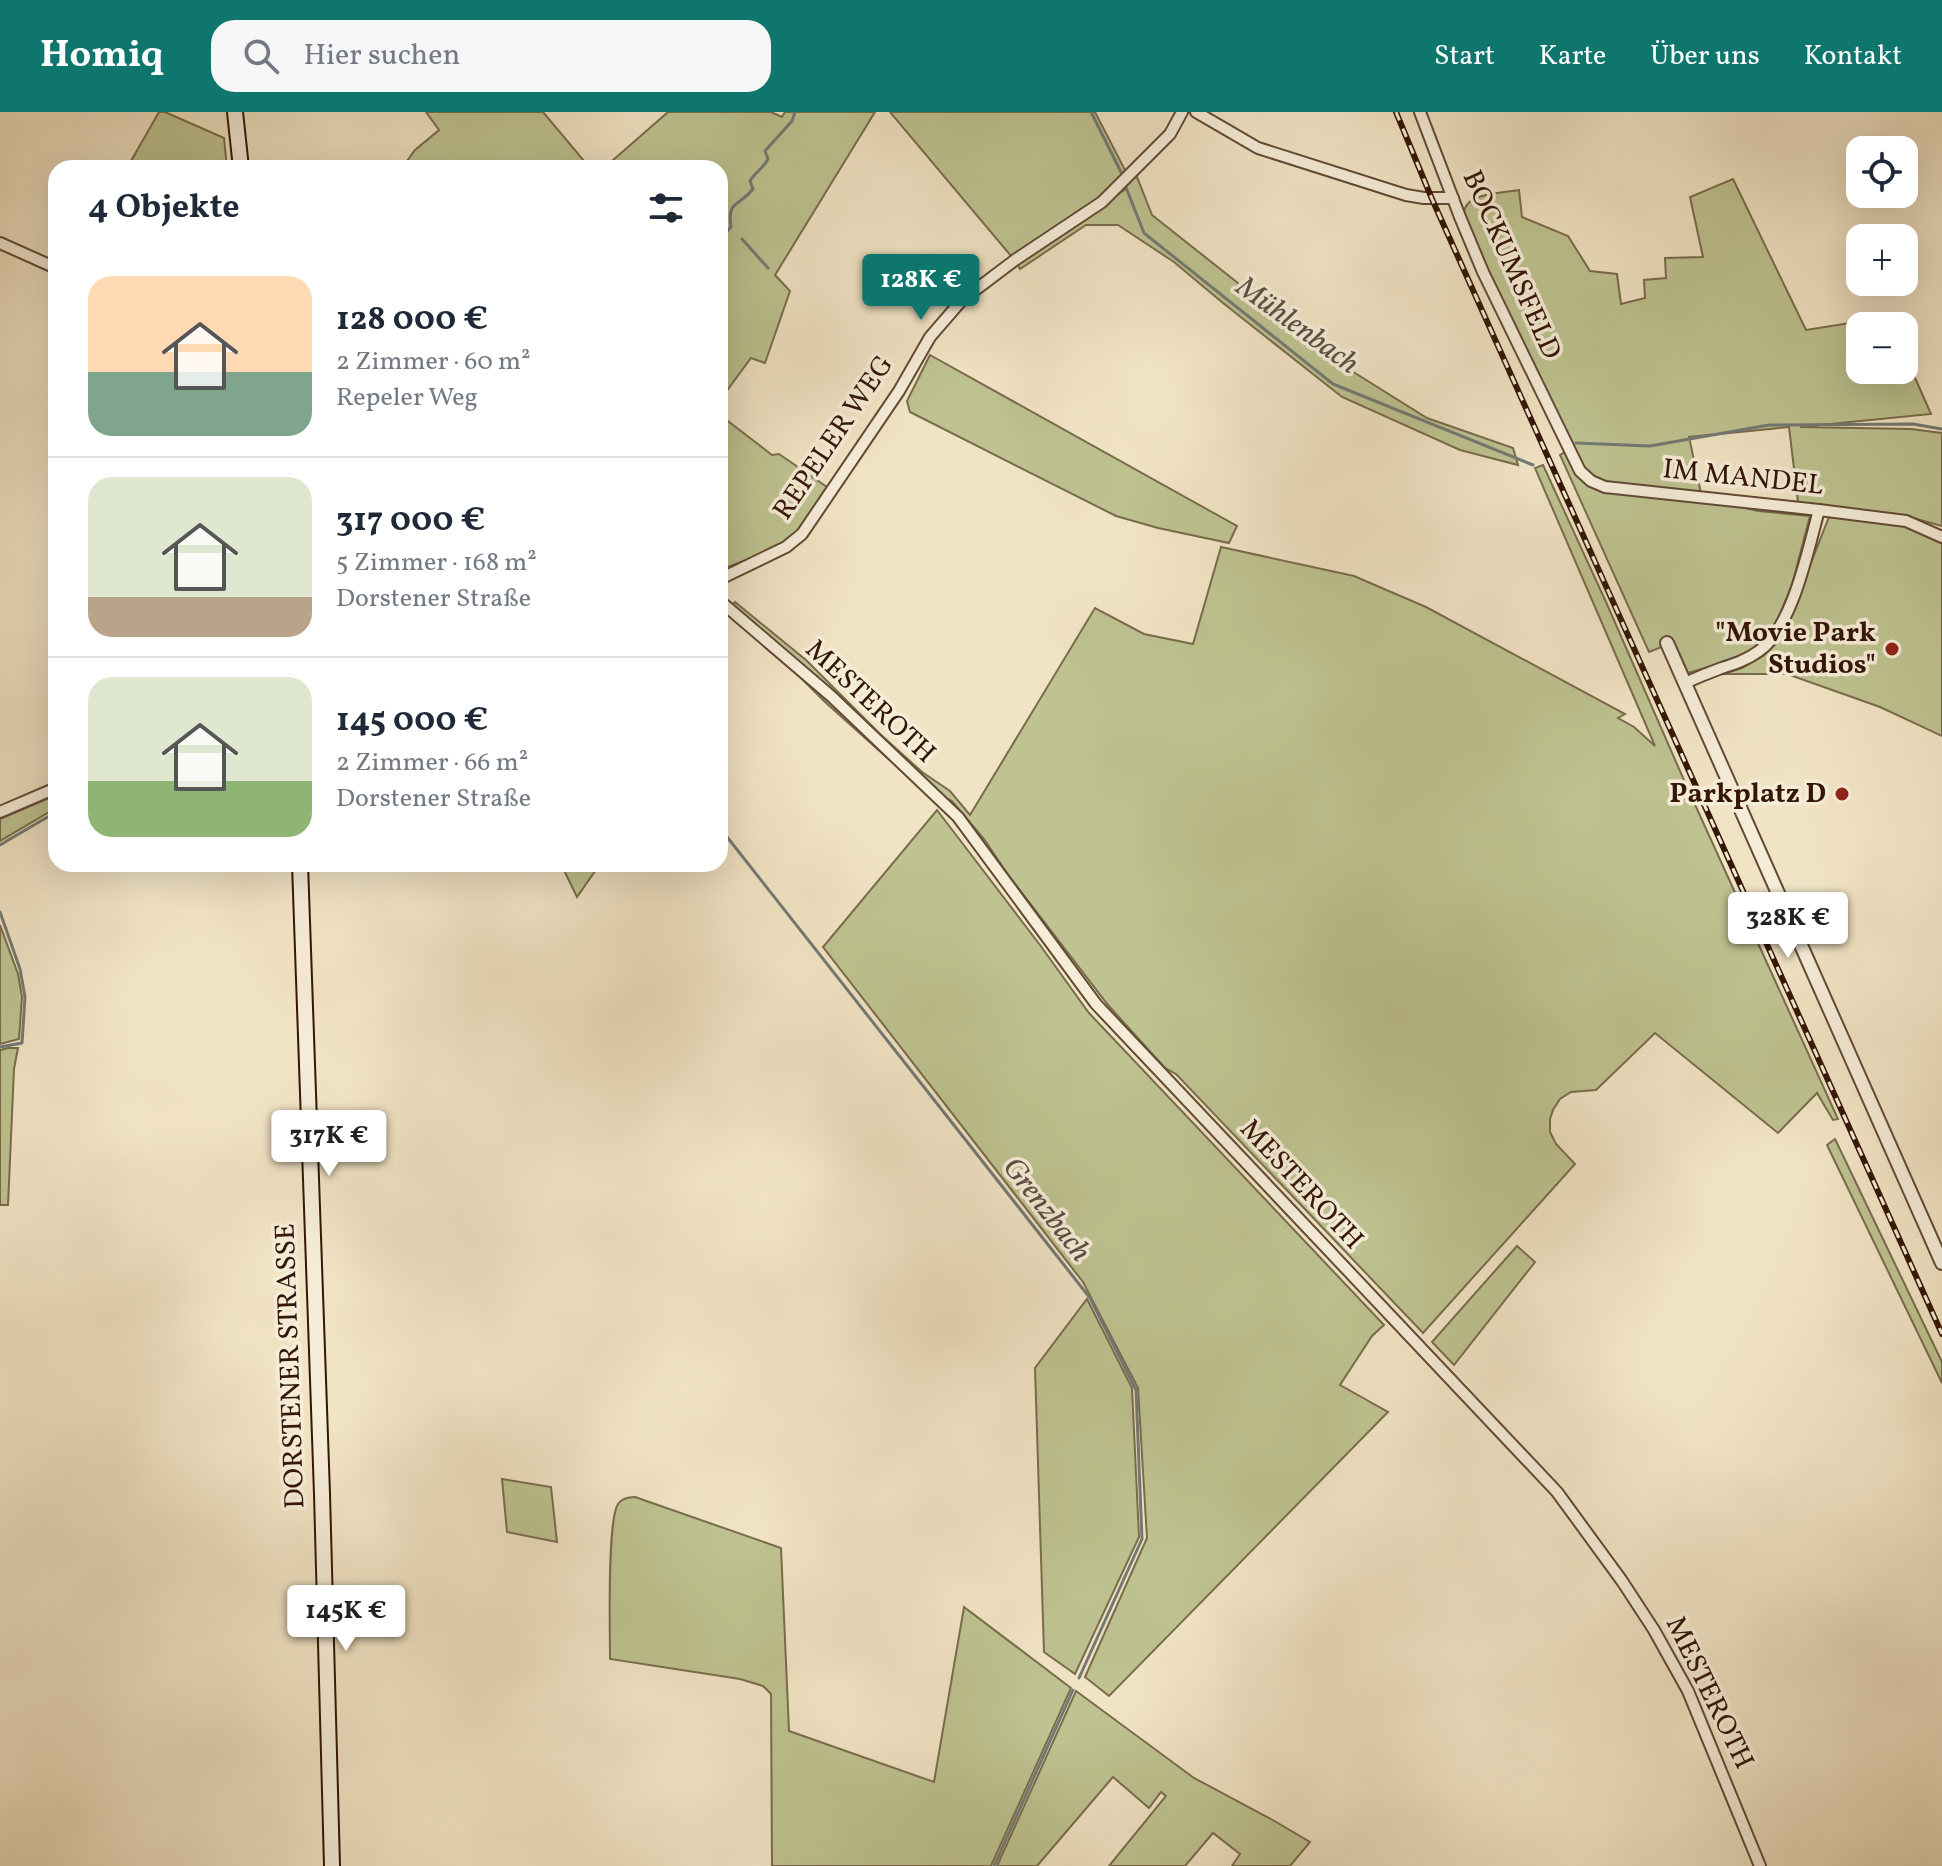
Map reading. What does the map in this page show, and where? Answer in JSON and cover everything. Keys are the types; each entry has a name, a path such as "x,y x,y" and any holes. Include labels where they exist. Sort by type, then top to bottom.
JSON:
{"main road":[{"path":"235,112 240,160"},
{"name":"DORSTENER STRASSE","path":"300,872 332,1866"}],"street":[{"name":"REPELER WEG","path":"728,575 786,547 802,534 899,391 930,337 962,300 1102,202 1170,134 1182,112"},
{"path":"1196,112 1258,148 1406,195 1453,198"},
{"name":"BOCKUMSFELD","path":"1420,112 1490,286 1564,436"},
{"path":"0,243 48,264"},
{"name":"IM MANDEL","path":"1564,436 1580,471 1591,481 1605,487 1906,521 1942,537"},
{"path":"1685,683 1740,663 1775,637 1797,587 1819,510"},
{"name":"MESTEROTH","path":"728,608 831,696 958,817 1096,1004 1557,1492 1622,1581 1688,1691 1760,1866"},
{"path":"1667,643 1942,1263"},
{"path":"0,812 48,791"}],"green space":[{"path":"159,112 224,138 226,160 132,160"},
{"path":"426,112 543,112 583,160 408,160 439,130"},
{"path":"668,112 771,112 782,117 785,112 875,112 775,275 790,291 765,363 751,358 728,389 728,160 613,160"},
{"path":"890,112 1095,112 1126,172 1137,177 1152,215 1339,363 1427,418 1513,448 1518,465 1460,450 1342,397 1174,262 1118,225 1086,225 1020,269 1017,264 1124,190 1120,179 1097,201 1011,256"},
{"path":"1733,179 1806,330 1846,324 1846,384 1918,384 1931,414 1800,427 1911,429 1942,433 1942,526 1913,518 1798,502 1789,427 1689,437 1702,498 1758,511 1810,516 1792,585 1772,633 1739,658 1688,673 1674,642 1649,652 1560,455 1572,448 1464,221 1464,212 1467,204 1481,196 1519,190 1522,217 1568,236 1590,271 1617,274 1621,304 1645,298 1644,280 1666,278 1665,258 1703,257 1690,197"},
{"path":"930,355 1237,526 1229,543 1116,516 910,412 907,401"},
{"path":"728,421 772,455 779,454 827,487 799,529 782,543 728,567"},
{"path":"1543,465 1838,1119 1833,1120 1817,1093 1778,1133 1655,1033 1596,1090 1571,1092 1560,1099 1550,1119 1550,1132 1556,1144 1575,1164 1423,1333 1176,1074 1165,1068 1108,1005 952,801 913,781 825,702 749,626 728,616 728,610 735,602 806,660 880,734 922,772 950,791 970,815 1095,608 1144,634 1193,644 1221,547 1354,576 1426,607 1625,714 1618,718 1634,727 1655,746 1535,468"},
{"path":"1829,517 1906,526 1942,542 1942,736 1880,707 1787,674 1722,674 1742,668 1763,656 1781,639"},
{"path":"48,798 48,813 0,841 0,819"},
{"path":"937,810 1089,1013 1384,1325 1372,1336 1340,1385 1388,1412 1109,1696 1085,1677 1147,1538 1138,1388 1083,1282 823,947"},
{"path":"565,872 594,872 577,897"},
{"path":"0,925 18,974 22,997 19,1039 0,1044"},
{"path":"18,1048 14,1069 8,1205 0,1205 0,1050"},
{"path":"1835,1139 1942,1362 1942,1383 1827,1145"},
{"path":"1517,1246 1535,1262 1454,1365 1432,1342"},
{"path":"1087,1299 1132,1388 1139,1537 1075,1674 1044,1652 1035,1368"},
{"path":"502,1479 551,1487 557,1542 507,1532"},
{"path":"635,1497 781,1548 789,1731 934,1782 964,1607 1071,1688 991,1866 772,1866 771,1694 763,1686 740,1679 610,1659 614,1514 621,1500"},
{"path":"1076,1691 1194,1778 1310,1842 1290,1866 1232,1866 1240,1854 1213,1833 1185,1866 1109,1866 1166,1796 1161,1792 1149,1808 1113,1777 1037,1866 997,1866"}],"waterway":[{"path":"728,230 732,208 753,189 750,181 768,159 765,151 792,121 795,112"},
{"name":"Mühlenbach","path":"1091,112 1121,172"},
{"name":"Mühlenbach","path":"1125,185 1144,233 1333,384 1533,465"},
{"path":"742,239 768,268"},
{"name":"Mühlenbach","path":"1576,443 1650,446 1769,425 1913,424 1942,429"},
{"path":"0,845 48,817"},
{"name":"Grenzbach","path":"728,838 1090,1298 1136,1390 1142,1539 1079,1678"},
{"path":"0,912 20,969 25,997 22,1043 0,1047"},
{"name":"Grenzbach","path":"994,1866 1073,1690"}],"railway":[{"path":"1396,112 1432,199 1942,1334"}],"place":[{"name":"\"Movie Park Studios\"","path":"1892,649"},
{"name":"Parkplatz D","path":"1842,794"}]}
